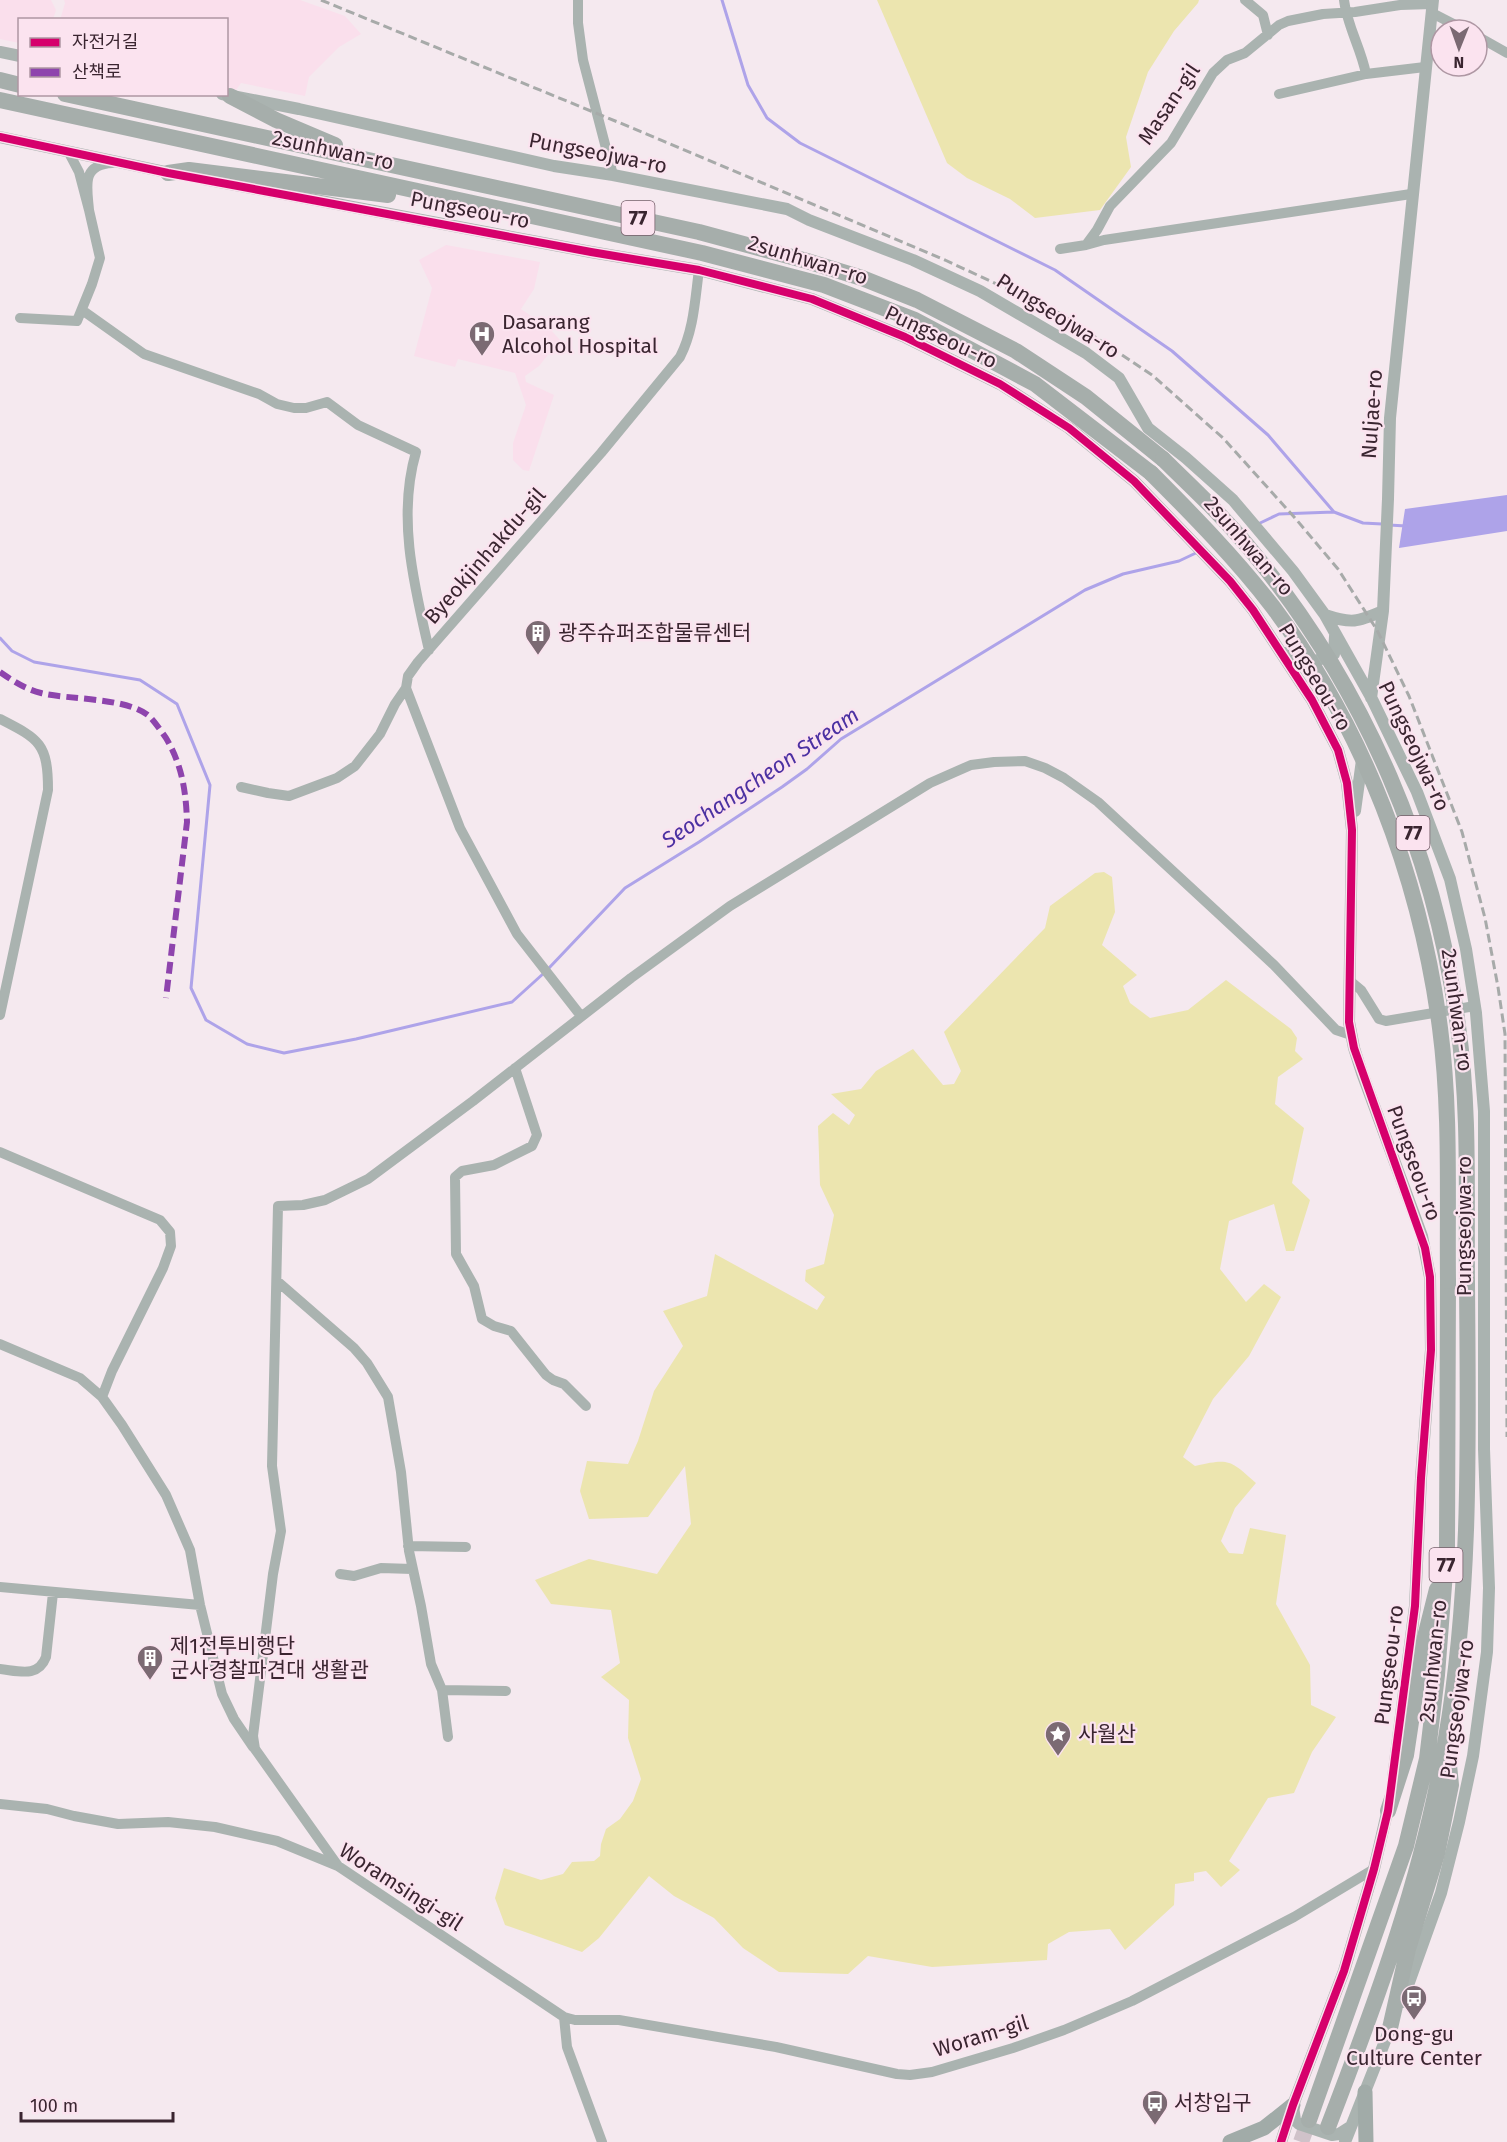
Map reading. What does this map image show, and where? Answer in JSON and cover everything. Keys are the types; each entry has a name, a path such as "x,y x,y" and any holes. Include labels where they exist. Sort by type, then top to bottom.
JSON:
{"highway":[{"path":"0,80 18,84"},
{"name":"2sunhwan-ro","path":"74,96 699,232 862,278 917,300 1016,351 1086,397 1163,459 1254,553 1304,621 1346,685 1370,732 1405,811 1433,898 1450,973 1459,1028 1466,1123 1468,1478 1465,1565 1458,1652 1446,1738 1424,1847 1376,2002 1328,2127"},
{"path":"228,96 311,136 400,168"},
{"name":"2sunhwan-ro","path":"0,100 702,253 824,285 915,320 1035,384 1151,473 1205,526 1272,607 1298,643 1352,737 1387,816 1401,855 1419,916 1434,986 1440,1029 1447,1122 1447,1547 1437,1674 1427,1759 1406,1846 1309,2120"},
{"path":"168,172 189,170 484,207"},
{"path":"1388,1811 1406,1755 1422,1649 1447,1547"},
{"path":"1390,2028 1408,1950 1437,1854 1451,1785 1446,1738"}],"main road":[{"path":"1365,2092 1366,2142"},
{"path":"1230,2142 1263,2128 1293,2104"}],"street":[{"path":"578,0 578,22 583,60 614,176"},
{"path":"1245,0 1263,15 1268,35"},
{"path":"1344,0 1345,12 1363,59 1366,74"},
{"name":"Masan-gil","path":"1086,245 1110,206 1171,143 1213,73 1227,60 1245,53 1288,21 1400,4 1432,6"},
{"path":"1432,6 1448,18"},
{"name":"Nuljae-ro","path":"1352,830 1383,611 1390,418 1432,6"},
{"path":"1489,43 1507,53"},
{"path":"0,52 18,56"},
{"path":"1279,94 1366,74 1425,68"},
{"name":"Pungseojwa-ro","path":"228,95 554,166 787,209 809,220 913,260 980,291 1086,353 1119,378 1148,428 1233,500 1293,572 1325,615 1371,697 1417,792 1450,879 1466,949 1474,1006 1484,1111 1484,1449 1489,1588 1487,1653 1473,1755 1441,1893 1408,1986 1345,2142"},
{"name":"Pungseou-ro","path":"0,137 116,163 699,270 812,299 905,337 1000,384 1069,428 1134,481 1192,540 1253,610 1312,700 1342,761 1347,783 1352,830 1349,980 1351,1035 1362,1073 1422,1236 1431,1277 1431,1350 1421,1478 1415,1606 1388,1811 1374,1869 1344,1971 1293,2104 1281,2142"},
{"path":"20,318 77,321 100,258 79,172 68,152"},
{"path":"89,210 87,185 91,171 100,164 116,163"},
{"path":"1060,249 1104,240 1412,194"},
{"name":"Byeokjinhakdu-gil","path":"241,787 268,794 289,796 337,778 355,766 365,755 380,734 406,688 408,676 601,453 680,357 690,329 699,270"},
{"path":"82,310 144,354 259,394 277,404 306,408 327,402 358,425 416,452 409,477 408,536 410,561 429,650"},
{"path":"1325,615 1346,622 1360,620 1383,611"},
{"path":"1275,644 1294,661 1299,663 1317,661 1334,654 1335,634"},
{"path":"406,688 460,828 517,934 581,1016"},
{"path":"0,719 28,733 42,747 48,764 48,790 0,1015"},
{"path":"1324,723 1347,742 1358,741 1365,736"},
{"path":"255,1749 253,1736 273,1574 281,1531 272,1466 278,1206 303,1205 325,1200 368,1179 581,1016 730,906 930,783 971,765 1012,760 1025,761 1054,772 1098,802 1274,965 1336,1030 1351,1035"},
{"path":"1349,980 1361,990 1379,1019 1386,1021 1474,1006"},
{"path":"515,1068 537,1135 532,1146 494,1165 462,1171 455,1177 456,1254 474,1286 483,1319 494,1326 511,1331 546,1375 564,1384 586,1406"},
{"path":"0,1152 160,1220 171,1232 171,1246 162,1268 112,1371 102,1397"},
{"path":"277,1281 354,1348 367,1363 388,1397 401,1472 412,1569 431,1664 442,1689 448,1737"},
{"path":"0,1344 80,1378 102,1397 122,1425 166,1495 190,1550 200,1605 222,1694 234,1719 338,1866"},
{"path":"408,1546 466,1547"},
{"path":"340,1575 354,1576 381,1568 412,1569"},
{"path":"0,1587 200,1605"},
{"path":"0,1669 29,1672 39,1669 44,1664 53,1593"},
{"path":"442,1689 506,1691"},
{"name":"Woramsingi-gil","path":"0,1804 47,1809 90,1820 118,1824 168,1822 215,1827 277,1841 338,1866 564,2017"},
{"name":"Woram-gil","path":"564,2017 575,2020 619,2020 776,2047 897,2074 932,2072 1064,2030 1132,2001 1294,1917 1374,1869"},
{"path":"564,2017 567,2047 602,2142"},
{"path":"1293,2104 1294,2120 1299,2124 1332,2135 1339,2134 1350,2127"}],"shaded area":[{"path":"0,0 51,0 56,10 53,18 18,18 18,43 0,39"},
{"path":"64,0 300,0 345,16 361,34 339,47 309,77 305,96 241,83 236,90 228,87 228,18 61,18"},
{"path":"877,0 1199,0 1174,31 1148,72 1126,137 1131,167 1100,210 1035,218 1010,199 967,178 947,163"},
{"name":"Dasarang Alcohol Hospital","path":"446,245 540,262 534,289 521,309 550,329 560,340 539,366 525,376 526,382 554,395 529,471 523,470 513,460 513,443 526,405 515,373 458,359 455,367 414,356 432,288 419,260"},
{"path":"1507,495 1507,531 1399,548 1405,509"},
{"path":"1104,872 1112,877 1115,912 1102,945 1137,975 1123,986 1130,1003 1150,1018 1188,1010 1226,980 1291,1029 1297,1038 1295,1051 1303,1059 1278,1077 1275,1104 1304,1128 1292,1183 1310,1200 1294,1251 1286,1251 1274,1204 1229,1221 1220,1269 1246,1302 1264,1284 1281,1297 1249,1356 1213,1399 1183,1457 1195,1466 1216,1462 1235,1465 1256,1483 1235,1508 1221,1541 1229,1553 1243,1554 1250,1528 1286,1535 1276,1604 1310,1665 1311,1705 1336,1717 1312,1752 1294,1793 1268,1798 1229,1861 1240,1870 1221,1887 1206,1871 1194,1873 1194,1881 1175,1884 1174,1905 1125,1950 1110,1929 1069,1932 1048,1944 1047,1960 932,1967 868,1956 848,1974 779,1972 743,1948 714,1918 674,1896 649,1876 599,1938 582,1952 505,1925 495,1898 504,1868 541,1880 563,1874 572,1862 594,1861 600,1856 606,1829 620,1819 633,1801 641,1779 628,1738 629,1700 601,1677 620,1663 611,1610 551,1604 535,1580 589,1559 657,1574 691,1524 685,1466 648,1517 589,1519 580,1491 587,1461 628,1464 654,1391 683,1346 663,1311 707,1296 715,1254 817,1310 825,1297 805,1281 806,1270 824,1264 834,1215 820,1185 818,1126 833,1113 849,1125 855,1115 831,1094 861,1089 876,1071 913,1049 943,1085 954,1084 961,1071 944,1032 1045,928 1050,906 1095,873"}],"waterway":[{"path":"722,0 748,85 767,118 800,143 1055,270 1172,351 1268,435 1334,512"},
{"name":"Seochangcheon Stream","path":"1258,524 1279,514 1334,512 1363,523 1382,524"},
{"name":"Seochangcheon Stream","path":"1389,525 1406,526"},
{"name":"Seochangcheon Stream","path":"549,968 625,888 782,787 807,769 841,739 1085,590 1123,574 1179,561 1198,552"},
{"name":"Seochangcheon Stream","path":"0,638 12,651 34,662 140,680 177,704 210,785 191,988 206,1020 247,1044 284,1053 356,1039 512,1002 544,973"}],"tunnel":[{"path":"1301,2142 1309,2120"}],"railway":[{"path":"321,0 945,260 1059,313 1152,375 1223,438 1338,569 1377,630 1409,696 1462,832 1485,918 1505,1034 1507,1437"}],"marked path":[{"path":"0,672 14,682 41,693 112,702 139,710 149,716 166,738 176,758 182,778 187,822 166,998"}],"cycle path":[{"path":"0,137 168,173 699,270 812,299 905,337 1000,384 1069,428 1134,481 1230,581 1253,610 1312,700 1338,750 1347,783 1352,830 1349,1022 1354,1048 1425,1248 1430,1277 1431,1350 1421,1478 1415,1606 1388,1811 1374,1869 1344,1971 1281,2142"}],"place":[{"name":"Dasarang Alcohol Hospital","path":"482,357"},
{"name":"광주슈퍼조합물류센터","path":"538,656"},
{"name":"제1전투비행단 군사경찰파견대 생활관","path":"150,1681"},
{"name":"사월산","path":"1058,1757"},
{"name":"Dong-gu Culture Center","path":"1414,2021"},
{"name":"서창입구","path":"1155,2126"}]}
